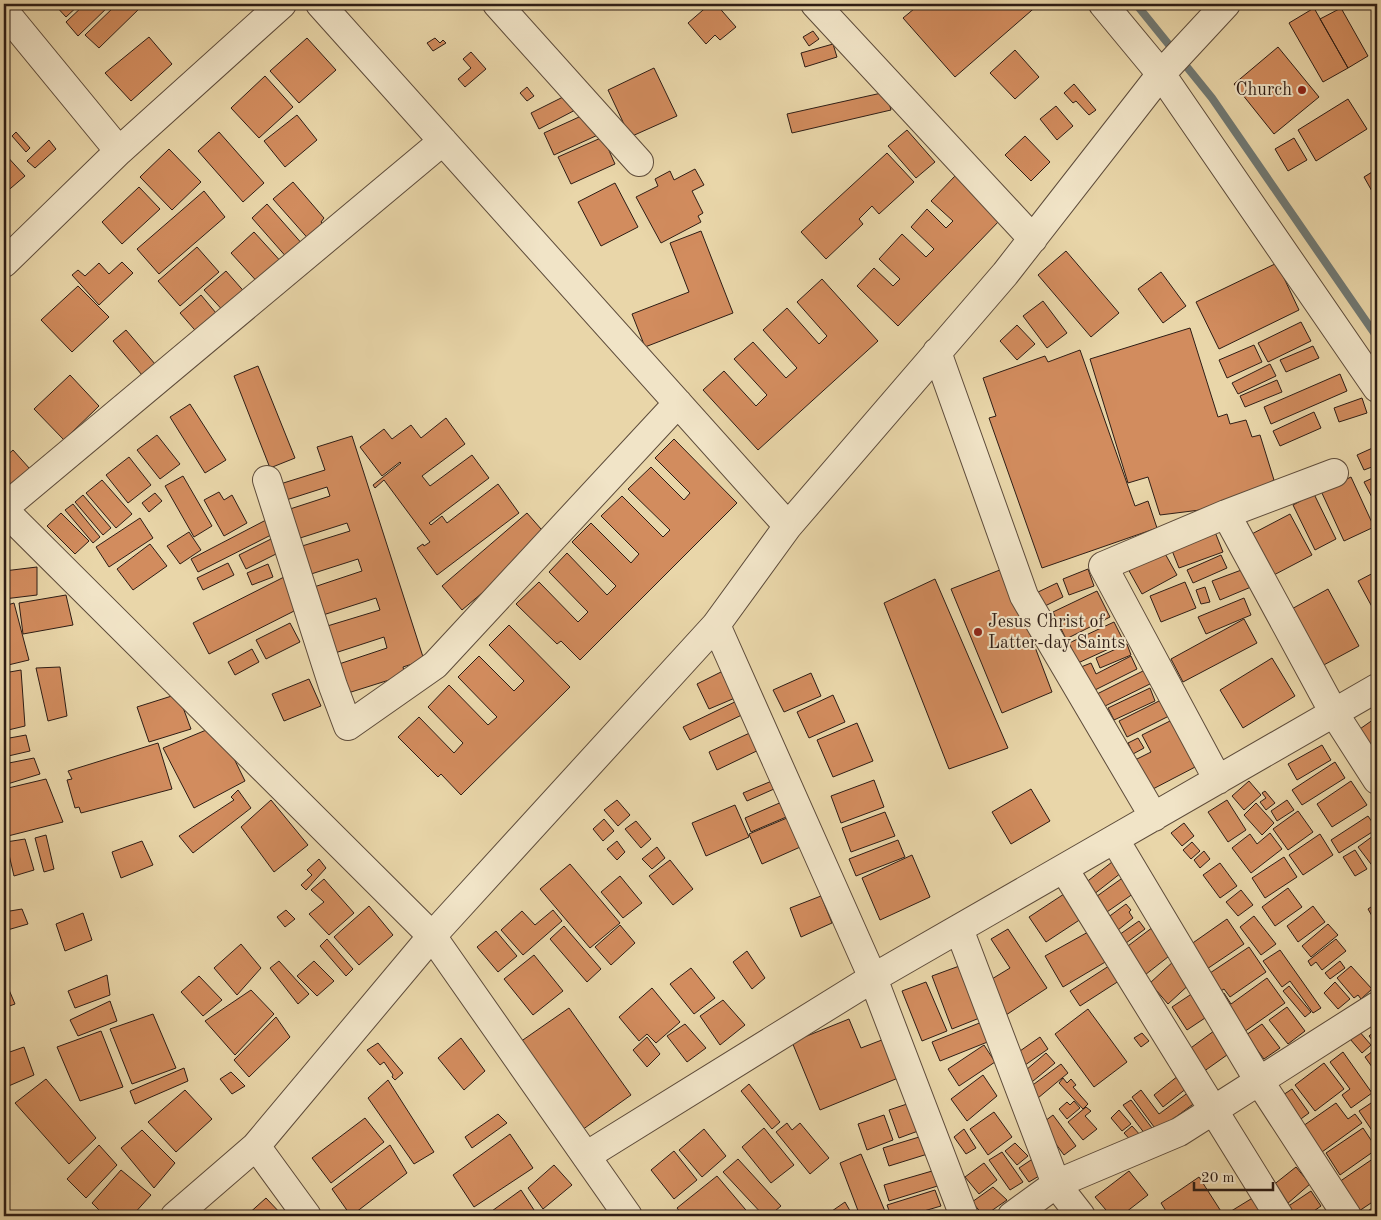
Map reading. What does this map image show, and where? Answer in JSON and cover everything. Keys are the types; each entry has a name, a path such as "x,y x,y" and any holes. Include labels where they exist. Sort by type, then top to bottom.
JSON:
{"street":[{"path":"4,263 119,151 282,4"},
{"path":"320,4 788,526"},
{"path":"497,4 638,162"},
{"path":"815,4 1033,239"},
{"path":"1103,4 1161,74 1377,388"},
{"path":"175,1216 256,1146 432,936 716,625 788,526 1005,274 1161,74 1226,4"},
{"path":"7,20 119,151"},
{"path":"443,141 4,509 432,936 628,1216"},
{"path":"937,352 1024,596 1154,817"},
{"path":"267,480 333,686 348,726 434,665 678,404"},
{"path":"1218,780 1103,566 1226,514 1334,473"},
{"path":"1226,514 1334,713 1377,780"},
{"path":"716,625 874,978 964,1216"},
{"path":"586,1156 874,978 1377,688"},
{"path":"1115,840 1260,1081 1347,1216"},
{"path":"1064,869 1279,1216"},
{"path":"959,929 1056,1184 1082,1216"},
{"path":"1012,1216 1056,1184 1179,1132 1377,1006"},
{"path":"256,1146 307,1216"}],"building":[{"path":"54,4 80,4 66,17"},
{"path":"85,4 111,4 78,36 66,22"},
{"path":"117,4 140,4 142,6 99,48 85,35"},
{"path":"710,4 716,4 736,27 720,40 715,35 706,44 688,23"},
{"path":"920,4 1039,4 955,77 903,18"},
{"path":"1314,8 1348,68 1323,82 1289,23"},
{"path":"1341,8 1368,56 1348,68 1320,19"},
{"path":"813,31 819,39 809,46 803,37"},
{"path":"149,37 172,64 131,101 105,73"},
{"path":"307,38 336,70 299,103 270,71"},
{"path":"435,38 440,43 443,40 446,43 433,51 427,43"},
{"path":"833,44 837,57 805,67 801,53"},
{"path":"1278,47 1319,97 1274,134 1234,84"},
{"path":"1015,50 1039,77 1015,99 990,73"},
{"path":"471,52 486,69 465,87 458,79 471,68 463,59"},
{"path":"654,68 677,116 630,137 608,90"},
{"path":"265,76 293,107 259,138 231,108"},
{"path":"1074,84 1096,110 1089,115 1076,101 1073,103 1064,93"},
{"path":"527,87 534,96 527,101 520,93"},
{"path":"573,92 581,107 539,129 531,113"},
{"path":"886,92 891,110 792,133 787,114"},
{"path":"1348,99 1367,129 1316,161 1298,130"},
{"path":"1056,106 1073,126 1057,140 1040,119"},
{"path":"590,112 600,134 554,155 544,133"},
{"path":"297,115 317,140 285,167 264,141"},
{"path":"907,130 935,162 916,178 888,146"},
{"path":"16,132 30,148 26,152 12,136"},
{"path":"219,132 264,183 243,202 198,151"},
{"path":"1025,136 1050,162 1031,181 1005,155"},
{"path":"603,137 615,164 571,184 558,157"},
{"path":"1294,138 1307,160 1288,171 1275,149"},
{"path":"49,140 56,149 35,168 27,161"},
{"path":"169,149 201,182 172,210 140,177"},
{"path":"4,153 25,176 4,194"},
{"path":"887,153 914,182 879,214 872,206 859,219 863,224 826,259 801,232"},
{"path":"695,169 704,185 692,191 703,213 698,216 701,222 661,243 636,197 658,186 655,179 670,171 674,180"},
{"path":"1377,169 1377,200 1364,177"},
{"path":"956,175 1001,219 898,326 857,286 874,268 893,286 900,279 879,259 902,234 926,257 934,249 911,227 927,209 946,228 953,221 931,201"},
{"path":"293,182 324,218 321,222 328,230 312,243 273,199"},
{"path":"615,183 638,227 601,246 578,202"},
{"path":"139,187 160,209 122,244 102,222"},
{"path":"204,191 225,217 159,274 137,249"},
{"path":"267,204 304,246 289,260 252,218"},
{"path":"701,231 733,313 645,347 632,314 689,292 670,243"},
{"path":"254,232 284,265 261,286 231,253"},
{"path":"197,247 219,272 180,306 158,281"},
{"path":"1066,251 1119,313 1091,337 1038,275"},
{"path":"122,262 133,273 99,305 72,275 78,270 85,276 99,263 109,274"},
{"path":"1277,263 1299,310 1219,349 1196,302"},
{"path":"226,271 248,296 227,315 204,290"},
{"path":"1161,272 1186,306 1163,323 1138,289"},
{"path":"822,279 878,341 758,450 703,390 724,371 756,406 767,395 734,359 753,342 786,378 797,368 763,330 787,308 819,344 827,336 797,302"},
{"path":"78,286 109,317 72,352 41,320"},
{"path":"201,295 221,319 201,337 180,313"},
{"path":"1043,301 1067,333 1047,348 1023,316"},
{"path":"1301,322 1311,341 1268,362 1258,343"},
{"path":"1017,325 1035,344 1017,360 1000,341"},
{"path":"1190,328 1218,417 1227,414 1230,424 1246,420 1252,437 1260,435 1274,480 1224,507 1160,515 1148,477 1128,483 1090,359"},
{"path":"126,330 161,371 148,382 113,341"},
{"path":"1254,345 1262,362 1227,378 1219,360"},
{"path":"1313,346 1319,358 1286,372 1280,360"},
{"path":"1080,350 1135,506 1148,501 1157,528 1042,568 989,418 996,416 983,378 1045,356 1048,362"},
{"path":"1270,364 1276,376 1238,394 1232,383"},
{"path":"258,366 295,458 270,468 234,376"},
{"path":"1340,374 1347,391 1271,424 1264,407"},
{"path":"70,375 99,406 64,440 34,409"},
{"path":"1277,380 1282,392 1245,407 1240,396"},
{"path":"1362,398 1367,413 1339,422 1334,408"},
{"path":"190,404 226,460 205,473 170,417"},
{"path":"1314,412 1321,428 1280,446 1273,431"},
{"path":"446,418 465,444 422,476 430,486 472,455 489,478 429,523 431,525 442,516 447,523 498,484 519,513 437,575 417,548 430,542 384,480 375,488 373,485 401,463 382,476 360,447 384,429 392,439 411,425 421,438"},
{"path":"157,435 180,464 160,479 137,450"},
{"path":"352,436 424,660 403,667 405,675 348,693 339,664 387,648 384,637 332,654 324,627 380,610 376,598 323,615 314,587 362,571 358,559 308,575 299,547 350,531 347,523 297,539 287,510 330,496 327,487 283,501 277,485 325,470 317,447"},
{"path":"674,439 737,503 580,660 561,641 557,644 516,604 539,582 578,622 588,612 549,572 567,553 607,595 616,586 572,542 591,523 631,563 639,554 601,516 622,496 663,537 670,530 628,489 651,467 684,500 690,493 655,458"},
{"path":"1377,446 1377,465 1364,470 1357,455"},
{"path":"13,450 38,478 18,496 4,481 4,458"},
{"path":"129,457 151,485 128,503 106,475"},
{"path":"183,476 212,526 194,537 165,486"},
{"path":"1377,476 1377,507 1364,482"},
{"path":"1351,477 1374,527 1344,541 1321,491"},
{"path":"102,480 132,514 116,528 86,493"},
{"path":"219,492 224,500 232,495 247,523 224,536 204,500"},
{"path":"155,493 162,501 149,512 142,503"},
{"path":"1314,494 1336,539 1315,550 1293,505"},
{"path":"83,495 111,528 103,535 75,502"},
{"path":"73,504 100,537 93,543 65,510"},
{"path":"61,513 89,541 75,554 47,526"},
{"path":"527,513 548,537 462,610 442,586"},
{"path":"1290,514 1312,555 1270,577 1248,536"},
{"path":"140,518 153,538 109,567 96,547"},
{"path":"266,520 273,534 198,572 191,559"},
{"path":"1213,527 1223,552 1179,568 1169,543"},
{"path":"189,532 201,550 180,564 167,546"},
{"path":"271,539 278,553 246,569 239,555"},
{"path":"150,544 167,566 133,590 117,569"},
{"path":"1163,550 1177,575 1142,594 1128,569"},
{"path":"1221,555 1227,568 1193,583 1187,570"},
{"path":"228,563 234,575 203,590 197,578"},
{"path":"268,564 273,577 252,585 247,573"},
{"path":"37,567 37,595 4,599 4,571"},
{"path":"1005,568 1052,692 1002,713 951,589"},
{"path":"1088,569 1094,586 1069,595 1063,579"},
{"path":"1244,569 1251,587 1220,600 1212,581"},
{"path":"1377,571 1377,616 1358,581"},
{"path":"290,574 306,605 209,654 193,623"},
{"path":"935,579 1008,748 949,769 884,603"},
{"path":"1185,582 1196,608 1161,622 1150,596"},
{"path":"1057,583 1063,597 1043,607 1036,593"},
{"path":"1205,587 1210,602 1201,604 1196,590"},
{"path":"1328,589 1359,646 1320,667 1288,611"},
{"path":"1097,591 1110,617 1066,639 1053,612"},
{"path":"66,595 73,625 23,634 19,603"},
{"path":"1244,598 1251,615 1206,634 1198,617"},
{"path":"14,603 29,660 4,666 4,606"},
{"path":"1244,619 1257,643 1183,682 1171,659"},
{"path":"1114,622 1124,642 1078,663 1069,643"},
{"path":"290,623 300,642 266,659 256,640"},
{"path":"509,625 570,687 461,795 441,774 438,777 398,737 419,717 454,753 463,743 428,707 449,685 488,725 497,717 458,677 479,656 514,691 524,681 489,645"},
{"path":"1127,644 1131,655 1100,668 1096,658"},
{"path":"252,649 259,662 235,675 228,662"},
{"path":"1131,656 1137,669 1093,691 1081,667 1091,663 1096,674"},
{"path":"1272,658 1295,696 1243,728 1220,690"},
{"path":"60,667 67,716 48,721 36,668"},
{"path":"729,668 742,695 709,709 697,684"},
{"path":"1147,669 1154,682 1103,707 1097,694"},
{"path":"21,670 25,726 4,731 4,673"},
{"path":"811,673 821,696 784,712 773,690"},
{"path":"309,679 321,706 284,721 272,694"},
{"path":"1150,688 1155,701 1114,720 1108,708"},
{"path":"178,694 191,729 149,742 137,707"},
{"path":"833,695 845,722 809,738 797,712"},
{"path":"743,698 750,711 690,740 683,727"},
{"path":"1161,700 1169,716 1127,737 1119,721"},
{"path":"1377,717 1377,760 1357,731"},
{"path":"1174,719 1199,765 1151,790 1135,760 1151,752 1142,735"},
{"path":"857,723 873,761 833,777 817,740"},
{"path":"211,728 223,736 245,781 194,808 163,748"},
{"path":"756,730 765,747 717,770 709,752"},
{"path":"26,735 30,751 4,757 4,739"},
{"path":"1138,738 1144,748 1133,754 1128,743"},
{"path":"158,743 172,789 81,813 79,807 75,808 67,780 72,779 68,771"},
{"path":"1322,745 1331,760 1297,780 1288,764"},
{"path":"34,758 40,774 4,785 4,764"},
{"path":"1335,762 1345,778 1302,805 1292,790"},
{"path":"779,778 783,785 747,801 743,793"},
{"path":"46,779 63,822 4,837 4,789"},
{"path":"874,780 884,807 841,823 831,796"},
{"path":"1249,781 1261,795 1244,810 1232,796"},
{"path":"1351,781 1367,805 1332,827 1317,804"},
{"path":"1031,789 1050,821 1011,844 992,812"},
{"path":"238,790 251,808 193,853 179,836 234,800 231,797"},
{"path":"1265,791 1275,803 1266,810 1260,802 1266,798 1262,793"},
{"path":"791,798 798,812 751,832 745,818"},
{"path":"271,800 308,845 274,872 241,827"},
{"path":"617,800 630,815 618,826 604,810"},
{"path":"1227,800 1246,830 1228,842 1208,812"},
{"path":"1287,800 1294,810 1277,821 1271,811"},
{"path":"1256,803 1274,823 1262,835 1244,815"},
{"path":"735,805 749,837 706,856 692,823"},
{"path":"1298,811 1313,832 1288,850 1273,829"},
{"path":"885,812 895,836 851,852 842,828"},
{"path":"794,815 807,844 762,864 749,834"},
{"path":"1368,816 1377,829 1339,853 1331,840"},
{"path":"604,819 614,831 603,841 593,829"},
{"path":"636,821 651,839 641,848 625,829"},
{"path":"1184,823 1194,836 1182,846 1171,833"},
{"path":"1270,833 1282,849 1251,873 1232,848 1250,834 1257,844"},
{"path":"1377,833 1377,866 1374,868 1358,847"},
{"path":"1320,834 1333,855 1303,875 1289,855"},
{"path":"46,835 54,869 44,872 35,838"},
{"path":"25,839 34,870 14,876 6,842"},
{"path":"898,840 905,857 856,876 849,859"},
{"path":"142,841 153,865 121,878 112,852"},
{"path":"617,841 625,852 617,860 607,849"},
{"path":"1192,842 1200,851 1191,859 1183,850"},
{"path":"657,847 665,858 652,869 642,859"},
{"path":"1355,850 1367,869 1355,876 1343,857"},
{"path":"1204,851 1210,859 1200,868 1194,860"},
{"path":"912,855 930,897 880,920 862,878"},
{"path":"1284,857 1297,877 1265,898 1252,878"},
{"path":"319,859 326,868 306,890 301,885 312,875 307,870"},
{"path":"670,860 693,889 673,905 649,876"},
{"path":"1112,862 1121,873 1084,902 1075,891"},
{"path":"1220,863 1237,886 1220,898 1203,875"},
{"path":"570,864 620,923 590,948 540,889"},
{"path":"1128,874 1140,889 1104,914 1093,899"},
{"path":"620,876 642,903 623,918 601,892"},
{"path":"324,879 354,913 329,935 309,914 324,902 311,890"},
{"path":"1288,888 1302,907 1275,926 1262,907"},
{"path":"1241,890 1253,905 1238,916 1226,902"},
{"path":"1067,892 1084,917 1046,942 1029,917"},
{"path":"821,896 832,923 801,937 790,908"},
{"path":"1377,903 1377,922 1376,923 1368,909"},
{"path":"1126,904 1131,910 1129,912 1133,918 1113,934 1103,921"},
{"path":"369,906 393,935 359,965 334,937"},
{"path":"1313,906 1325,922 1298,942 1287,926"},
{"path":"22,909 28,924 4,931 4,912"},
{"path":"286,910 295,919 285,927 277,917"},
{"path":"553,910 562,921 523,955 501,930 522,911 535,925"},
{"path":"83,913 92,940 65,951 56,924"},
{"path":"1254,916 1276,944 1261,955 1240,927"},
{"path":"1227,919 1244,944 1204,971 1187,947"},
{"path":"1139,921 1145,929 1122,946 1116,937"},
{"path":"1328,924 1338,935 1311,957 1302,946"},
{"path":"620,925 635,943 611,965 595,947"},
{"path":"564,926 601,969 587,982 550,939"},
{"path":"1153,927 1173,953 1136,982 1116,955"},
{"path":"1008,929 1047,988 1003,1017 982,985 1010,968 991,939"},
{"path":"496,931 517,956 498,972 477,947"},
{"path":"1090,931 1107,961 1063,987 1045,956"},
{"path":"327,939 353,969 346,976 320,946"},
{"path":"1336,939 1346,951 1322,970 1316,962 1311,966 1308,961"},
{"path":"241,944 261,968 237,995 214,968"},
{"path":"1249,947 1266,972 1230,997 1224,989 1219,992 1207,975"},
{"path":"1280,950 1321,1008 1313,1013 1290,981 1282,987 1263,961"},
{"path":"747,951 765,978 752,989 733,962"},
{"path":"534,955 563,991 533,1015 504,979"},
{"path":"1175,960 1193,981 1168,1004 1150,983"},
{"path":"279,961 309,994 298,1004 270,968"},
{"path":"314,961 334,981 317,996 297,976"},
{"path":"1340,961 1345,968 1330,979 1325,973"},
{"path":"1112,964 1122,979 1080,1006 1070,991"},
{"path":"962,965 982,1017 952,1029 932,976"},
{"path":"1351,966 1372,989 1361,999 1358,995 1354,998 1337,978"},
{"path":"691,968 715,998 694,1014 670,984"},
{"path":"107,975 110,995 75,1008 68,991"},
{"path":"199,976 222,1000 203,1016 181,992"},
{"path":"4,978 15,1004 4,1008"},
{"path":"1267,978 1285,1003 1244,1032 1219,997 1224,993 1231,1004"},
{"path":"926,982 947,1031 922,1041 902,991"},
{"path":"1335,982 1350,999 1338,1009 1324,993"},
{"path":"1289,986 1311,1012 1305,1017 1283,991"},
{"path":"652,988 680,1022 656,1043 647,1034 639,1041 619,1017"},
{"path":"251,990 274,1014 235,1055 205,1021"},
{"path":"1193,993 1208,1016 1187,1030 1172,1007"},
{"path":"723,1000 745,1025 720,1045 700,1016"},
{"path":"110,1001 117,1021 78,1036 70,1020"},
{"path":"1287,1007 1305,1031 1288,1044 1269,1020"},
{"path":"569,1008 631,1095 582,1130 520,1042"},
{"path":"1088,1009 1127,1062 1094,1087 1055,1034"},
{"path":"153,1014 176,1068 132,1084 110,1029"},
{"path":"276,1017 290,1037 249,1077 234,1060"},
{"path":"849,1019 861,1048 887,1038 903,1076 820,1110 792,1042"},
{"path":"982,1022 990,1041 940,1061 932,1042"},
{"path":"685,1024 706,1048 687,1062 667,1036"},
{"path":"1262,1024 1280,1048 1264,1059 1246,1035"},
{"path":"1218,1028 1234,1050 1203,1072 1188,1050"},
{"path":"1377,1029 1377,1044 1376,1045 1369,1036"},
{"path":"101,1031 123,1087 80,1101 57,1047"},
{"path":"1359,1031 1371,1045 1362,1053 1350,1039"},
{"path":"1142,1033 1149,1041 1141,1047 1134,1038"},
{"path":"647,1037 660,1054 647,1067 633,1050"},
{"path":"1040,1037 1048,1049 1018,1070 1010,1058"},
{"path":"461,1038 485,1071 464,1090 438,1058"},
{"path":"378,1043 403,1073 395,1080 384,1062 380,1065 367,1050"},
{"path":"984,1045 995,1062 959,1086 948,1069"},
{"path":"24,1047 34,1075 4,1088 4,1054"},
{"path":"1377,1048 1377,1074 1365,1057"},
{"path":"1343,1052 1372,1093 1351,1108 1342,1095 1350,1089 1330,1062"},
{"path":"1046,1053 1055,1063 1027,1086 1019,1076"},
{"path":"1324,1063 1344,1089 1315,1111 1295,1085"},
{"path":"1061,1064 1068,1073 1038,1098 1032,1091 1026,1090"},
{"path":"184,1068 188,1081 135,1104 130,1091"},
{"path":"231,1072 245,1086 232,1094 220,1079"},
{"path":"1183,1072 1192,1084 1163,1107 1154,1095"},
{"path":"983,1075 997,1096 967,1121 951,1099"},
{"path":"1063,1078 1067,1083 1071,1079 1076,1085 1073,1087 1088,1104 1083,1109 1059,1083"},
{"path":"46,1079 96,1138 69,1164 15,1103"},
{"path":"388,1080 434,1152 414,1164 368,1098"},
{"path":"749,1084 780,1122 772,1129 741,1091"},
{"path":"1292,1089 1309,1113 1294,1124 1277,1099"},
{"path":"185,1090 212,1119 176,1152 148,1122"},
{"path":"1141,1090 1159,1114 1189,1092 1196,1102 1157,1131 1132,1097"},
{"path":"919,1100 929,1127 899,1138 889,1110"},
{"path":"1131,1100 1152,1128 1145,1134 1123,1105"},
{"path":"1074,1101 1080,1108 1067,1119 1059,1109 1067,1102 1070,1105"},
{"path":"1374,1101 1377,1106 1377,1138 1359,1111"},
{"path":"1336,1103 1348,1119 1355,1114 1362,1123 1322,1152 1303,1126"},
{"path":"1086,1107 1091,1111 1085,1116 1097,1129 1083,1140 1068,1122"},
{"path":"1119,1110 1131,1124 1122,1131 1111,1118"},
{"path":"994,1112 1012,1137 988,1155 970,1129"},
{"path":"498,1114 507,1123 472,1148 465,1137"},
{"path":"884,1115 893,1140 867,1150 858,1124"},
{"path":"1053,1115 1076,1146 1064,1155 1041,1124"},
{"path":"365,1118 384,1142 331,1183 312,1158"},
{"path":"787,1123 792,1130 800,1123 829,1158 810,1174 776,1132"},
{"path":"1132,1126 1142,1137 1134,1144 1124,1133"},
{"path":"764,1128 794,1165 771,1183 742,1147"},
{"path":"1363,1128 1377,1149 1340,1175 1326,1153"},
{"path":"704,1129 726,1156 702,1177 679,1150"},
{"path":"964,1129 976,1148 966,1154 954,1137"},
{"path":"142,1130 175,1163 154,1188 121,1148"},
{"path":"510,1134 533,1168 474,1207 453,1175"},
{"path":"929,1134 934,1152 889,1166 883,1148"},
{"path":"1015,1143 1028,1156 1017,1165 1005,1151"},
{"path":"99,1145 117,1165 86,1198 67,1179"},
{"path":"390,1145 407,1173 351,1216 332,1189"},
{"path":"674,1151 697,1180 674,1199 651,1170"},
{"path":"1002,1152 1023,1182 1010,1190 989,1160"},
{"path":"861,1154 887,1216 860,1216 840,1163"},
{"path":"1377,1156 1377,1199 1359,1211 1339,1182"},
{"path":"1034,1158 1044,1173 1029,1182 1019,1168"},
{"path":"738,1159 781,1206 769,1216 764,1216 723,1172"},
{"path":"984,1163 997,1180 979,1194 965,1177"},
{"path":"554,1165 572,1185 543,1209 528,1188"},
{"path":"1296,1167 1310,1184 1287,1204 1272,1186"},
{"path":"939,1169 944,1184 889,1201 884,1185"},
{"path":"121,1170 151,1195 132,1216 105,1216 92,1203"},
{"path":"1129,1171 1148,1195 1121,1216 1111,1216 1095,1197"},
{"path":"717,1176 751,1216 683,1216 677,1208"},
{"path":"1199,1177 1224,1216 1169,1216 1161,1203"},
{"path":"993,1187 1007,1200 984,1216 972,1202"},
{"path":"521,1190 536,1213 531,1216 485,1216"},
{"path":"935,1190 941,1206 907,1216 891,1216 887,1205"},
{"path":"1311,1191 1321,1206 1307,1216 1289,1216 1284,1209"},
{"path":"1259,1194 1261,1213 1256,1216 1230,1216 1228,1213"},
{"path":"266,1198 283,1216 246,1216"},
{"path":"845,1202 853,1216 835,1216 832,1211"},
{"path":"1377,1205 1377,1216 1360,1216"}],"waterway":[{"path":"1136,4 1212,98 1377,337"}],"place":[{"name":"Church","path":"1302,90"},
{"name":"Jesus Christ of Latter-day Saints","path":"978,632"}]}
